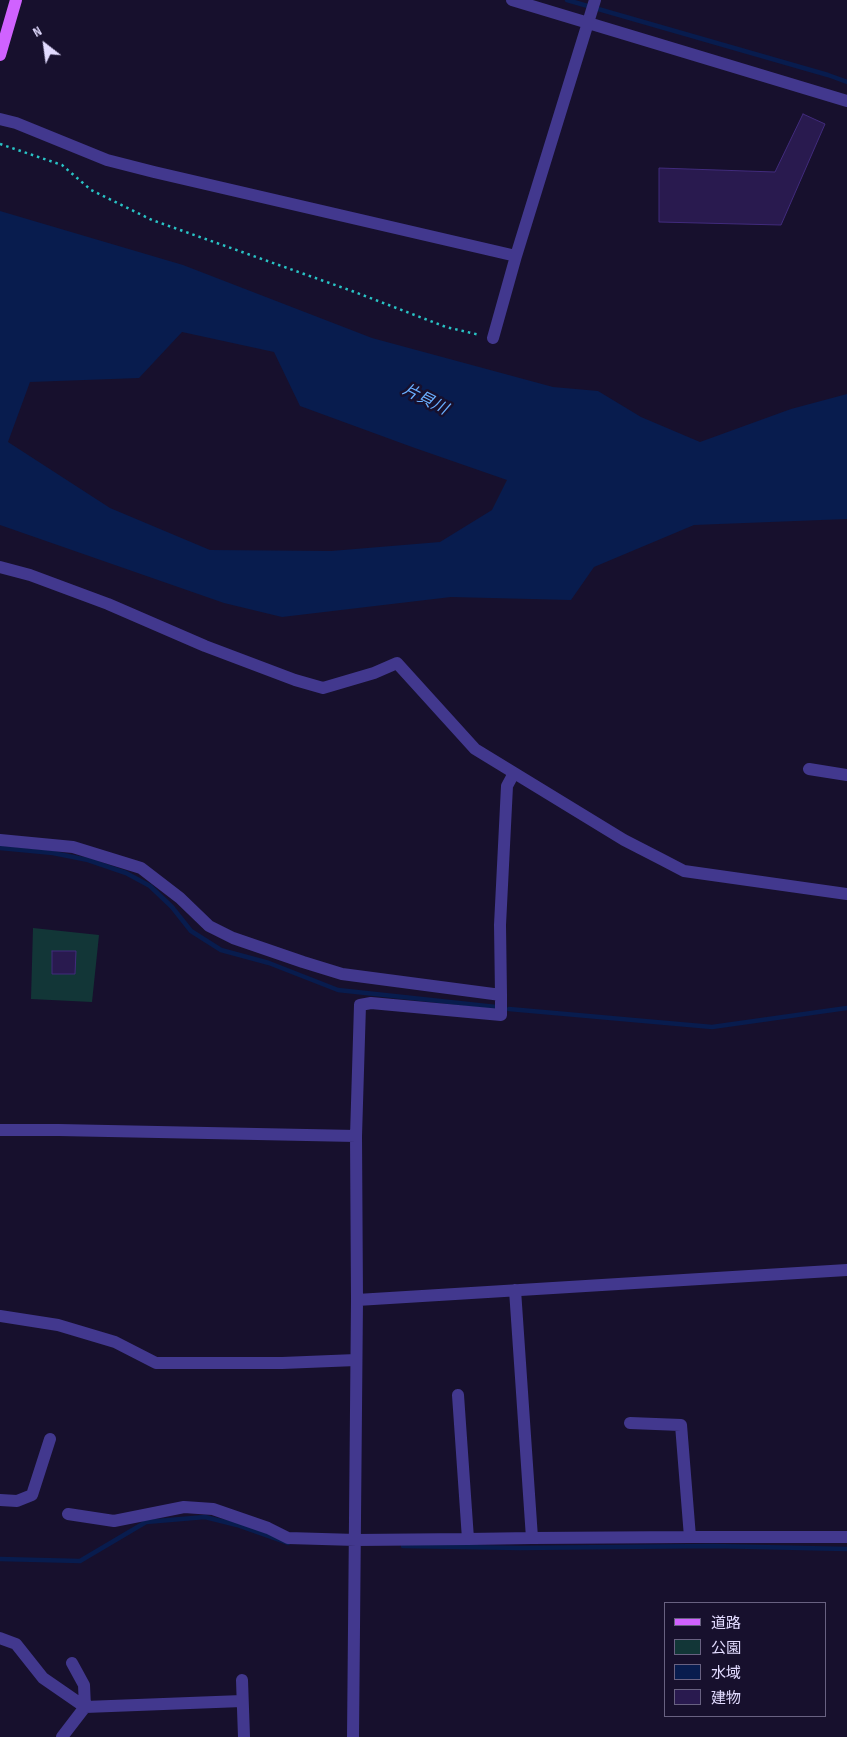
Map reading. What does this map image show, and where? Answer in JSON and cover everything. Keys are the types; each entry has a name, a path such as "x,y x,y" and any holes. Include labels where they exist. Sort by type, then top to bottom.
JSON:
{"main road":[{"path":"0,55 16,0"}],"street":[{"path":"512,0 847,101"},
{"path":"493,338 516,256 595,0"},
{"path":"0,119 16,123 106,160 516,256"},
{"path":"0,567 39,578 108,604 214,649 295,680 323,688 374,673 397,663 475,748 624,840 684,872 847,894"},
{"path":"809,769 847,775"},
{"path":"354,1737 357,1300 356,1136 360,1005 371,1003 500,1015 500,925 507,786 514,773"},
{"path":"0,840 73,847 141,868 180,898 209,926 233,938 303,962 342,974 501,995"},
{"path":"0,1130 356,1136"},
{"path":"357,1300 847,1270"},
{"path":"514,1290 532,1538"},
{"path":"0,1316 58,1325 116,1342 156,1362 356,1360"},
{"path":"458,1395 468,1539"},
{"path":"630,1423 681,1425 690,1537"},
{"path":"0,1500 17,1501 32,1495 50,1439"},
{"path":"68,1514 114,1521 184,1507 213,1509 268,1528 288,1538 356,1540 690,1537 847,1538"},
{"path":"0,1638 16,1644 43,1678 85,1707 242,1701"},
{"path":"62,1737 85,1707 84,1684 72,1663"},
{"path":"242,1680 244,1737"}],"path":[{"path":"0,144 62,165 91,190 152,220 352,291 446,327 493,338"}],"green space":[{"path":"33,928 99,935 92,1002 31,999"}],"water":[{"name":"片貝川","path":"0,211 183,265 372,338 553,387 598,391 641,417 700,442 791,409 847,394 847,519 694,525 594,567 571,600 451,597 282,617 224,603 0,525","holes":["182,332 274,352 300,406 507,480 492,510 440,542 331,551 210,550 110,508 8,442 30,382 139,378"]}],"building":[{"path":"803,114 825,124 781,225 659,222 659,168 775,172"},
{"path":"52,951 76,951 75,974 52,974"}],"waterway":[{"path":"567,0 847,82"},
{"path":"0,848 53,853 88,860 126,873 150,886 172,907 191,931 221,950 269,963 338,990 496,1007"},
{"path":"509,1009 712,1027 847,1008"},
{"path":"0,1559 80,1561 146,1522 205,1517 237,1525 288,1543"},
{"path":"403,1546 520,1548 713,1546 847,1549"}]}
